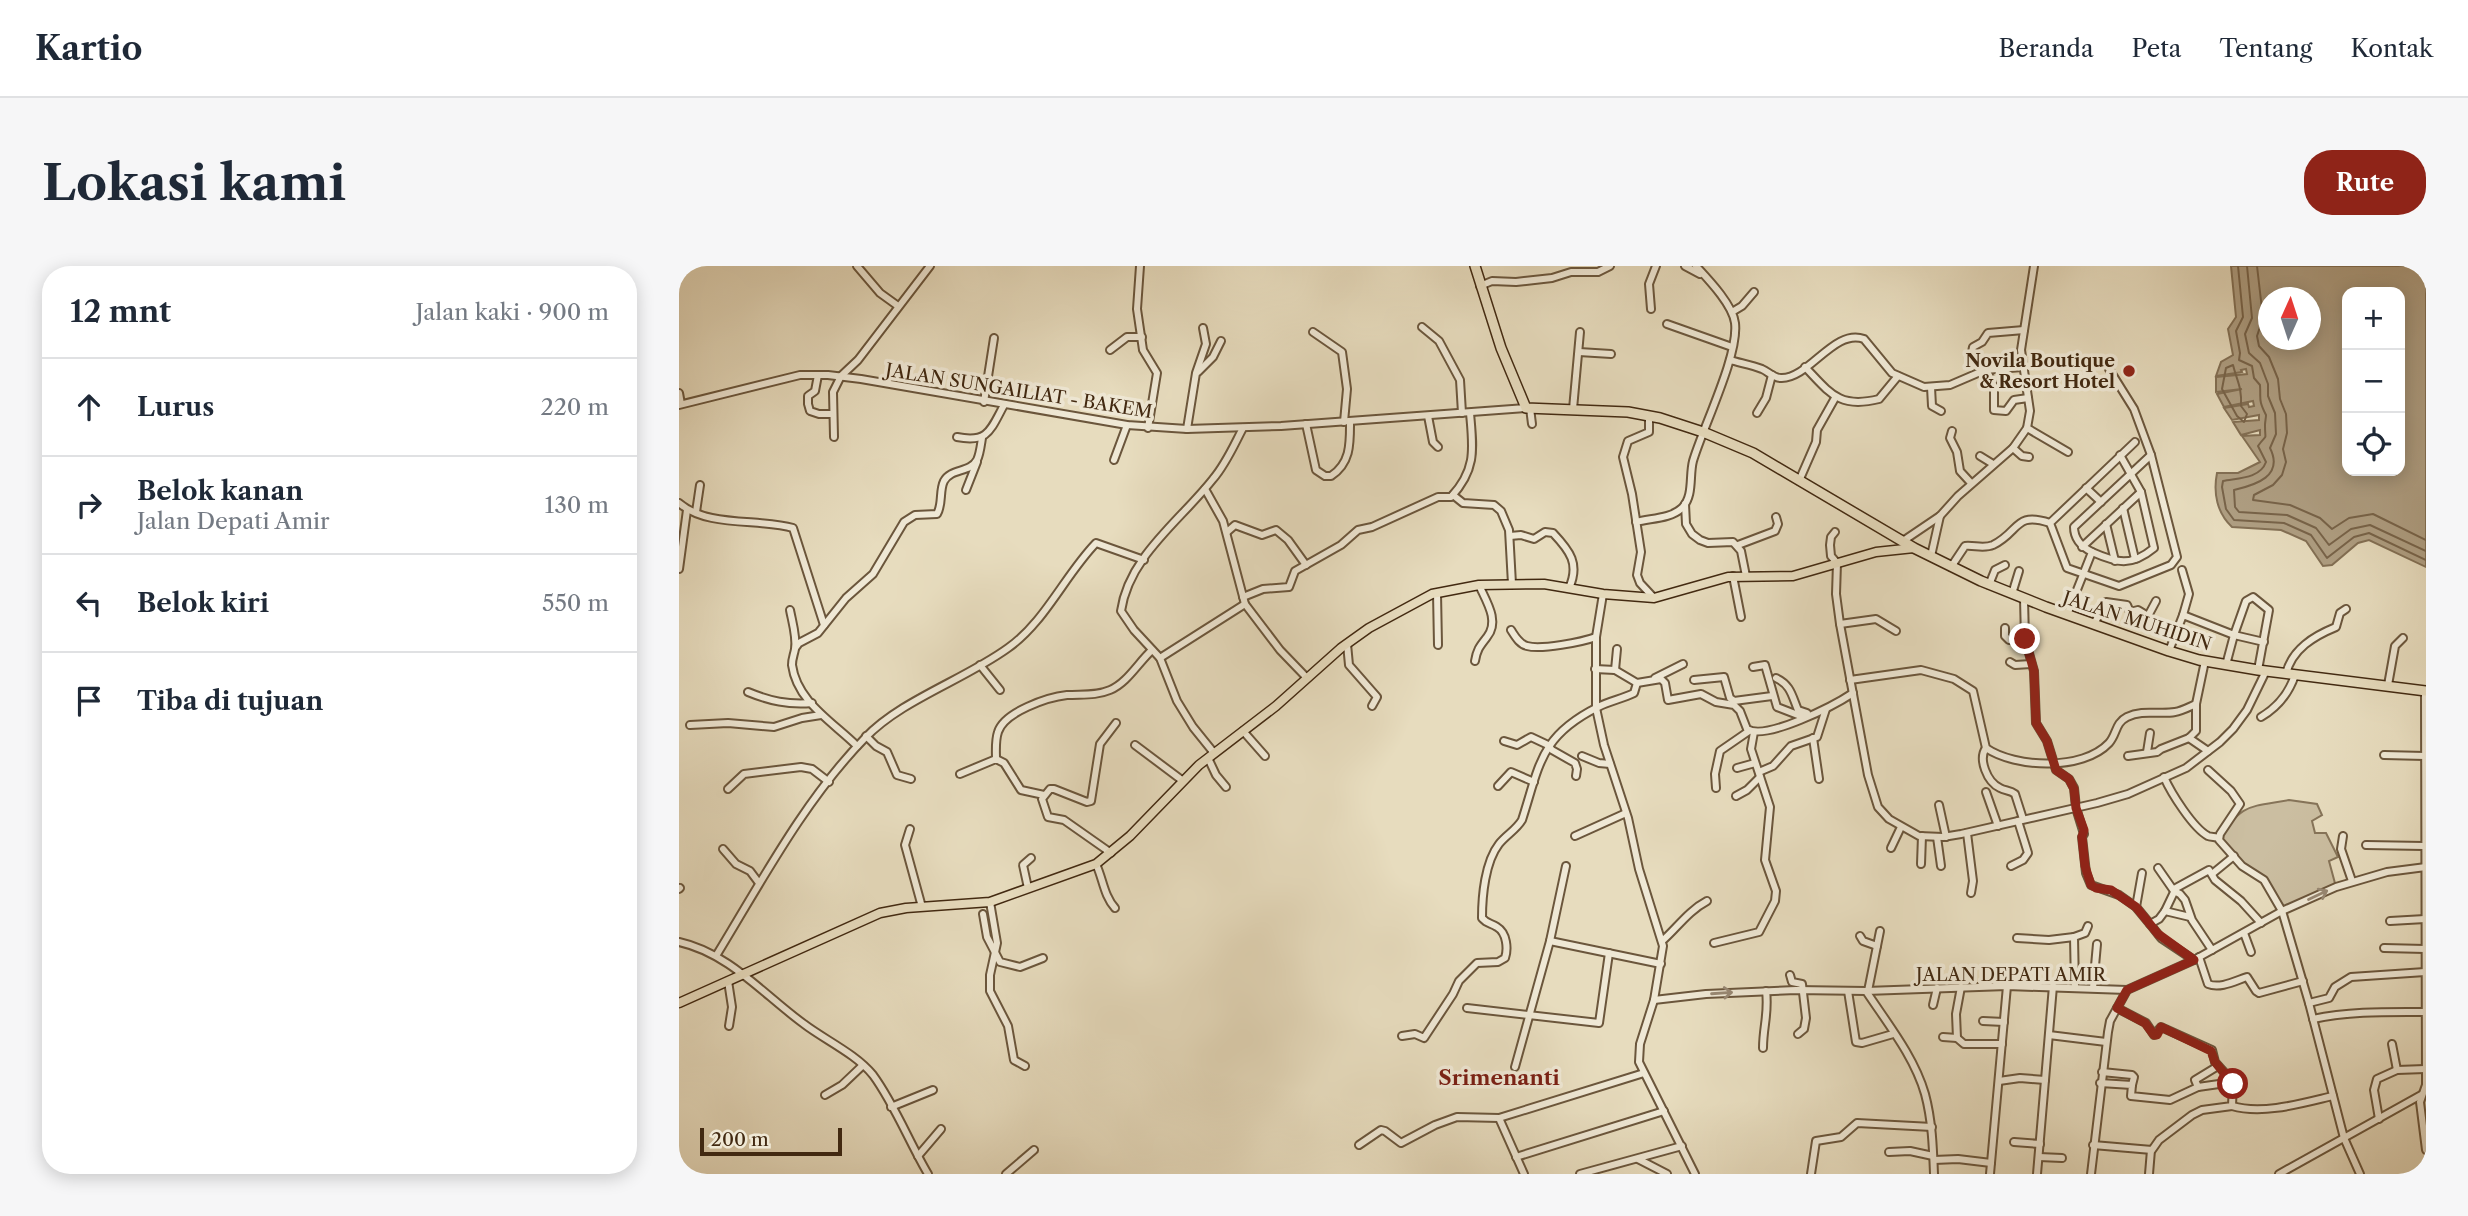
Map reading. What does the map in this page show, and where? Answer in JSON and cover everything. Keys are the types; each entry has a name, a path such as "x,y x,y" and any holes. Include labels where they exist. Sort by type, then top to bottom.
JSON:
{"highway":[{"path":"1475,266 1501,348 1528,408"},
{"name":"JALAN MUHIDIN","path":"1528,408 1628,412 1703,432 1753,453 1914,548 1989,585 2169,651 2264,674 2289,674 2425,691"}],"main road":[{"path":"1883,550 1892,535"},
{"path":"679,1003 867,918 893,910 991,902 1096,864 1111,853 1211,755 1347,644 1404,608 1437,593 1479,585 1544,584 1602,594 1654,598 1733,576 1793,576 1883,550 1914,548"}],"street":[{"path":"857,266 880,293 898,306"},
{"path":"1140,266 1137,309 1143,350 1157,373 1148,428"},
{"path":"1480,286 1492,281 1516,282 1552,278 1571,272 1598,272 1611,266"},
{"path":"1651,309 1649,284 1656,266"},
{"path":"1685,266 1705,276"},
{"path":"1696,266 1732,312 1735,328 1730,360 1692,464 1690,490 1685,504 1686,524 1699,540 1707,543 1733,542 1738,545 1746,576"},
{"path":"1903,541 1940,516 1971,484 2013,448 2027,428 2030,411 2021,350 2034,266"},
{"path":"834,437 833,392 841,376 858,360 928,267"},
{"path":"1732,312 1742,306 1754,292"},
{"path":"1667,324 1732,347"},
{"path":"1422,327 1439,341 1460,380 1462,413"},
{"path":"1187,429 1196,373 1206,344 1203,328"},
{"path":"1972,352 1973,347 1982,342 1988,333 2024,331"},
{"path":"1306,424 1316,470 1325,476 1331,476 1348,457 1347,389 1342,352 1313,332"},
{"path":"1573,409 1580,332"},
{"path":"1111,350 1127,337 1142,337"},
{"path":"1730,360 1786,378 1833,347 1859,337 1864,339 1881,362 1898,376 1924,387 1950,385 1986,370 2022,367"},
{"path":"984,402 994,338"},
{"path":"1196,373 1213,357 1221,341"},
{"path":"1579,352 1611,354"},
{"path":"1805,367 1835,398 1863,402 1879,399 1898,376"},
{"path":"2050,523 2066,567 2122,586 2175,562 2177,557 2151,455 2134,409 2109,369"},
{"path":"1986,370 1994,386 1994,410 2006,411 2014,400 2028,398"},
{"path":"818,375 815,391 808,396 810,411 833,414"},
{"name":"JALAN SUNGAILIAT - BAKEM","path":"680,405 781,379 818,375 841,376 1148,428 1243,428 1528,408"},
{"path":"1757,413 1766,398 1772,375"},
{"path":"1931,387 1932,406 1941,411"},
{"path":"679,393 680,405"},
{"path":"1799,481 1816,442 1817,430 1835,398"},
{"path":"966,490 982,438 1004,405"},
{"path":"1528,408 1532,424"},
{"path":"1160,658 1263,589 1289,587 1293,573 1341,545 1357,530 1372,527 1438,497 1451,497 1468,471 1474,452 1470,413"},
{"path":"1428,416 1433,442 1438,447"},
{"path":"1649,416 1649,432 1630,439 1623,451 1641,555 1637,575 1640,583 1654,598"},
{"path":"1114,460 1127,425"},
{"path":"1226,787 1216,775 1211,755 1177,701 1160,658 1134,631 1121,611 1128,587 1143,560 1205,489 1230,454 1243,428"},
{"path":"2027,428 2068,452"},
{"path":"1952,431 1949,438 1957,452 1960,471 1971,484"},
{"path":"957,437 976,440 982,438"},
{"path":"2050,523 2135,442"},
{"path":"2013,448 2022,456 2029,457"},
{"path":"2120,455 2131,474 2141,492 2154,546 2152,551 2123,563 2082,547 2073,531 2074,527 2131,474 2151,455"},
{"path":"1980,456 1993,464"},
{"path":"857,746 821,715 798,684 792,658 796,647 814,637 846,598 873,574 904,522 915,515 937,514 947,476 967,468 977,460"},
{"path":"696,512 700,485"},
{"path":"2086,488 2101,502"},
{"path":"1205,489 1227,532 1244,600 1280,650 1306,677"},
{"path":"2082,547 2141,492"},
{"path":"1453,495 1463,503 1494,505 1501,511 1510,536 1513,584"},
{"path":"679,503 687,510 735,522 793,528 824,625"},
{"path":"1636,522 1673,514 1685,504"},
{"path":"2123,508 2135,559"},
{"path":"679,569 687,510"},
{"path":"1931,556 1940,516"},
{"path":"1738,545 1775,531 1778,527 1776,517"},
{"path":"1951,567 1965,546 1992,545 2025,519 2050,523"},
{"path":"2106,524 2115,561"},
{"path":"1227,532 1235,525 1262,535 1276,530 1288,540 1306,565"},
{"path":"1510,536 1523,535 1532,539 1545,532 1553,533 1570,554 1581,590"},
{"path":"1835,532 1830,545 1831,555 1837,563 1836,594 1840,624 1868,775 1881,813 1901,827 1922,836 1946,837 2076,808 2128,794 2186,768 2233,729 2247,710 2264,674 2264,642 2269,610 2253,597 2246,601 2226,665"},
{"path":"716,956 759,883 829,782 866,736 895,712 1009,648 1026,632 1096,542 1143,560"},
{"path":"2067,615 2092,552"},
{"path":"1989,585 1995,570 2005,565"},
{"path":"2169,651 2189,594 2182,570"},
{"path":"2012,594 2019,571"},
{"path":"1569,588 1575,575"},
{"path":"1733,576 1741,618"},
{"path":"1475,661 1479,645 1488,635 1493,621 1479,585"},
{"path":"1437,593 1438,645"},
{"path":"1602,594 1596,637 1596,708 1639,869 1662,941 1654,1000 1638,1053 1644,1073 1695,1174"},
{"path":"2024,599 2025,639 2034,671 2036,723 2043,732 2052,761 2072,784 2084,832 2082,837 2085,866 2091,885 2111,890 2136,907 2161,938 2197,958 2211,986 2220,986 2247,977 2259,993 2302,981"},
{"path":"2094,624 2106,601 2126,605 2130,612 2139,610 2148,616 2156,601"},
{"path":"2261,716 2272,710 2290,692 2290,663 2313,637 2336,627 2340,613 2346,609"},
{"path":"790,610 796,647"},
{"path":"2183,615 2234,635 2264,642"},
{"path":"1840,624 1876,619 1896,631"},
{"path":"2005,628 2005,636 2009,640 2025,639"},
{"path":"1511,630 1527,646 1577,643 1596,637"},
{"path":"2388,685 2395,646 2403,638"},
{"path":"1347,644 1349,664 1377,697 1372,706"},
{"path":"1615,670 1617,649"},
{"path":"996,759 998,733 1014,714 1042,701 1064,695 1095,695 1112,690 1127,678 1152,650"},
{"path":"2128,756 2157,752 2189,738 2196,730 2197,695 2205,661"},
{"path":"2010,662 2015,665 2031,664"},
{"path":"1654,679 1683,664"},
{"path":"980,665 1000,691"},
{"path":"1753,667 1765,665 1772,696 1779,709 1804,717"},
{"path":"1595,669 1615,670 1637,683 1663,680 1668,700 1706,695 1717,702 1736,706 1752,732 1755,763 1770,807 1765,857 1776,891 1775,901 1759,932 1714,943"},
{"path":"1850,677 1921,670 1964,684 1973,691 1986,748 1983,757 1990,779 1998,787 2015,794 2028,853 2023,860 2011,866"},
{"path":"1694,680 1724,677 1730,698 1734,701 1772,696"},
{"path":"1776,678 1786,683 1798,710 1813,714"},
{"path":"1402,1036 1415,1034 1424,1038 1459,981 1478,963 1503,960 1506,955 1503,931 1482,918 1484,891 1492,856 1501,841 1519,824 1548,745 1563,729 1596,708 1634,694 1637,683"},
{"path":"2425,691 2425,1091 2420,1102 2426,1150"},
{"path":"748,692 771,702 793,705 812,703"},
{"path":"1716,788 1715,774 1720,751 1752,732 1770,729 1826,709 1853,693"},
{"path":"1986,748 2013,761 2077,759 2098,751 2109,743 2116,726 2126,718 2144,712 2176,712 2196,704"},
{"path":"1736,796 1748,790 1759,774 1773,766 1791,746 1818,735 1826,709"},
{"path":"690,725 728,723 774,727 821,715"},
{"path":"1111,853 1064,820 1048,817 1042,800 1044,795 1054,789 1087,802 1091,801 1100,744 1116,723"},
{"path":"1243,731 1265,756"},
{"path":"2147,752 2150,733"},
{"path":"866,736 887,752 897,775 911,779"},
{"path":"1504,741 1517,745 1531,737 1548,745 1575,763 1576,776"},
{"path":"1813,738 1819,779"},
{"path":"2189,738 2208,751"},
{"path":"1135,745 1183,780"},
{"path":"2384,755 2425,756"},
{"path":"1582,756 1610,764"},
{"path":"960,774 996,759 1004,763 1021,790 1044,795"},
{"path":"1737,768 1755,763"},
{"path":"728,789 744,774 801,767 812,769 829,782"},
{"path":"2208,770 2231,791 2240,804 2219,838"},
{"path":"1498,786 1511,772 1534,782"},
{"path":"2164,778 2172,794 2207,835 2219,838 2242,867 2264,880 2282,911 2344,1138 2360,1174"},
{"path":"1986,792 1998,826"},
{"path":"1939,806 1946,837"},
{"path":"1575,836 1626,813"},
{"path":"1891,848 1901,827"},
{"path":"910,829 905,845 922,907"},
{"path":"1968,833 1973,881 1971,893"},
{"path":"1921,864 1922,836"},
{"path":"2343,836 2340,846 2352,881"},
{"path":"1937,838 1941,866"},
{"path":"2366,845 2424,846"},
{"path":"723,849 736,864 750,871 759,883"},
{"path":"2212,874 2234,856"},
{"path":"1028,888 1023,865 1031,858"},
{"path":"1096,864 1105,884 1107,898 1115,908"},
{"path":"1515,1067 1550,941 1566,866"},
{"name":"JALAN DEPATI AMIR","path":"1654,1000 1803,990 2053,986 2127,990 2197,958 2282,911 2352,881 2387,872 2425,867"},
{"path":"2158,868 2174,891 2185,900 2190,917 2212,950"},
{"path":"2150,924 2159,919 2165,911 2174,891 2207,870 2261,923"},
{"path":"2136,907 2142,873"},
{"path":"1662,941 1690,912 1707,901"},
{"path":"991,902 997,943 990,975 990,991 1008,1026 1014,1060 1025,1066"},
{"path":"2165,911 2190,917"},
{"path":"983,914 987,937 1003,964 1020,967 1043,958"},
{"path":"2390,921 2425,919"},
{"path":"2017,938 2049,940 2074,937 2086,933 2088,926"},
{"path":"1880,931 1867,991 1919,1077 1932,1127 1934,1174"},
{"path":"2244,933 2251,952"},
{"path":"1860,936 1877,946"},
{"path":"2074,937 2075,987"},
{"path":"1550,941 1661,964"},
{"path":"679,942 716,956 743,974 781,1007 873,1075 928,1174"},
{"path":"2093,988 2097,944"},
{"path":"2384,948 2425,949"},
{"path":"1467,1008 1599,1023 1609,953"},
{"path":"2309,1003 2329,998 2335,987 2351,976 2424,972"},
{"path":"1790,975 1792,982 1802,983 1803,990 1806,1024 1798,1034"},
{"path":"728,981 732,1007 730,1026"},
{"path":"1990,1174 2007,986"},
{"path":"2037,1174 2053,986"},
{"path":"1933,1004 1937,988"},
{"path":"1957,1038 1956,1014 1961,988"},
{"path":"2091,1174 2100,1083 2110,1021 2127,990"},
{"path":"1763,1048 1763,1029 1768,1018 1766,991"},
{"path":"1848,991 1856,1042 1893,1034"},
{"path":"2117,1008 2145,1023 2154,1035 2157,1035 2161,1027 2212,1051 2218,1066 2232,1082 2232,1106"},
{"path":"2313,1019 2342,1013 2425,1012"},
{"path":"1983,1021 2004,1022"},
{"path":"2049,1035 2106,1042"},
{"path":"1943,1037 1957,1038 1964,1044 2002,1044"},
{"path":"2392,1044 2397,1070"},
{"path":"825,1095 842,1085 862,1066"},
{"path":"2198,1087 2195,1080 2218,1066"},
{"path":"2379,1118 2375,1083 2378,1077 2397,1070 2425,1069"},
{"path":"2102,1072 2134,1077 2131,1096 2165,1100 2174,1099 2198,1087 2232,1082"},
{"path":"1359,1145 1383,1130 1401,1143 1457,1116 1499,1118 1644,1073"},
{"path":"1999,1081 2020,1078 2045,1080"},
{"path":"2100,1083 2132,1086"},
{"path":"891,1107 933,1090"},
{"path":"2279,1174 2425,1091"},
{"path":"2149,1174 2151,1150 2159,1139 2200,1111 2232,1106 2280,1107 2333,1096"},
{"path":"1516,1157 1664,1111"},
{"path":"1499,1118 1524,1174"},
{"path":"1811,1174 1816,1140 1841,1137 1857,1123 1932,1127"},
{"path":"918,1156 941,1129"},
{"path":"2014,1142 2040,1143"},
{"path":"2093,1145 2151,1150"},
{"path":"1580,1174 1682,1146"},
{"path":"1006,1174 1034,1150"},
{"path":"1889,1152 1910,1151 1933,1158 1991,1163"},
{"path":"2039,1157 2062,1158"},
{"path":"1638,1158 1667,1174"}],"shaded area":[{"path":"2289,800 2317,804 2322,815 2312,821 2315,833 2326,833 2338,857 2329,861 2336,887 2284,911 2265,881 2242,866 2219,840 2234,819 2248,809"}],"water":[{"path":"2231,266 2426,266 2426,567 2369,540 2358,543 2332,565 2323,566 2306,541 2281,530 2232,527 2227,521 2217,502 2217,473 2238,473 2260,462 2242,436 2260,435 2260,430 2241,435 2233,422 2259,420 2259,415 2232,420 2224,408 2248,404 2249,407 2254,406 2253,401 2224,407 2217,394 2242,389 2216,392 2216,377 2247,374 2246,369 2216,376 2221,362 2233,355 2228,329 2236,317"}],"place":[{"name":"Novila Boutique & Resort Hotel","path":"2129,371"}],"district":[{"name":"Srimenanti","path":"1499,1078"}],"route":[{"path":"2025,639 2034,671 2036,723 2047,741 2053,765 2069,779 2074,789 2076,808 2084,830 2082,837 2086,873 2091,885 2111,890 2136,907 2158,934 2194,960 2127,990 2117,1008 2145,1023 2154,1035 2157,1035 2161,1027 2211,1051 2215,1062 2233,1084"}]}
